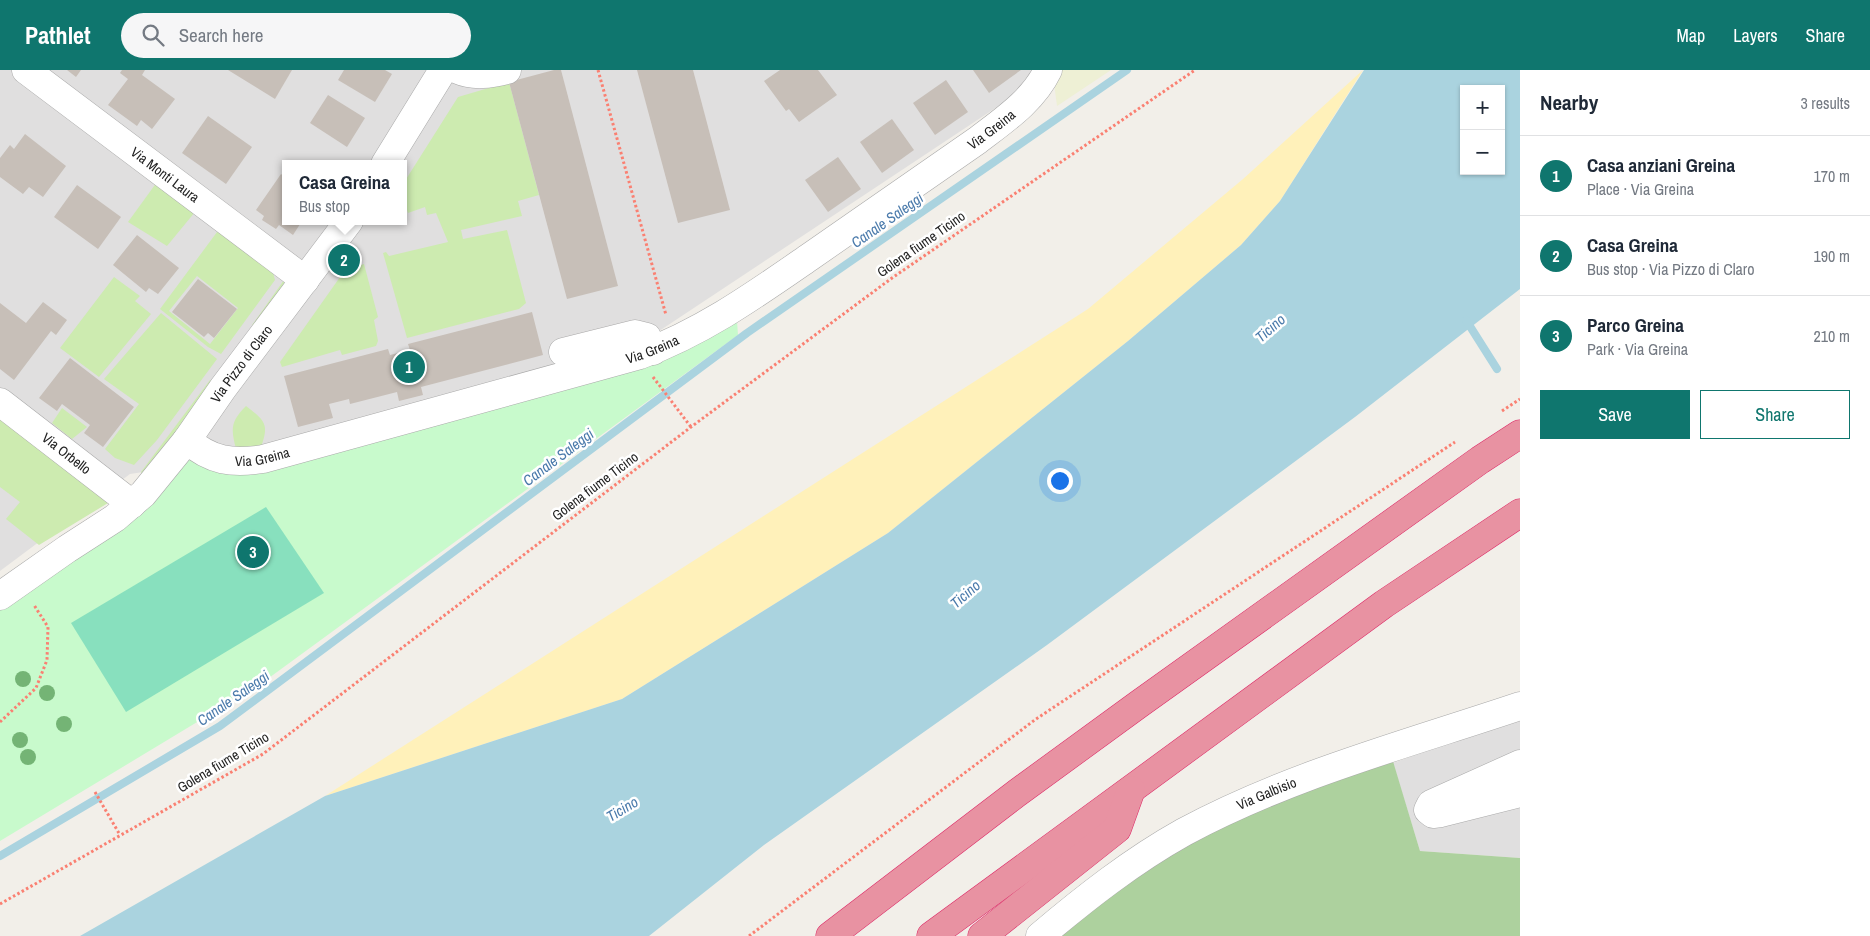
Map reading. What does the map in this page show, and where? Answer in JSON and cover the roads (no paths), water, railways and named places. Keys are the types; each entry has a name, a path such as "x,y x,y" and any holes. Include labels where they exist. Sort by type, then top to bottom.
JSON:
{"highway":[{"path":"830,936 1017,793 1139,704 1520,434"},
{"path":"930,936 1384,604 1520,513"},
{"path":"982,936 1117,829 1131,790"}],"street":[{"name":"Via Monti Laura","path":"26,70 305,280"},
{"path":"387,160 443,70"},
{"path":"458,70 479,75 508,70"},
{"name":"Via Greina","path":"187,440 199,450 215,458 229,461 263,459 663,346 736,308 978,140 1012,115 1025,102 1048,70"},
{"name":"Via Pizzo di Claro","path":"132,504 156,479 187,440 223,388 346,225"},
{"path":"563,352 635,334 647,337 663,346"},
{"name":"Via Orbello","path":"0,402 132,504"},
{"path":"10,588 115,518 132,504"},
{"name":"Via Galbisio","path":"1040,936 1083,901 1134,864 1184,832 1265,792 1342,764 1520,706"},
{"path":"1520,764 1431,804 1428,810 1433,814 1441,813 1520,793"}],"water":[{"name":"Ticino","path":"1364,70 1520,70 1520,289 1355,417 1047,645 764,845 649,936 80,936 325,796 622,699 888,533 1128,341 1241,245 1280,201"}],"waterway":[{"name":"Canale Saleggi","path":"0,856 220,726 747,333 1127,70"},
{"path":"1466,320 1497,369"}],"place":[{"name":"Casa Greina","path":"344,260"},
{"name":"Casa anziani Greina","path":"409,367"},
{"name":"Parco Greina","path":"253,552"}]}
